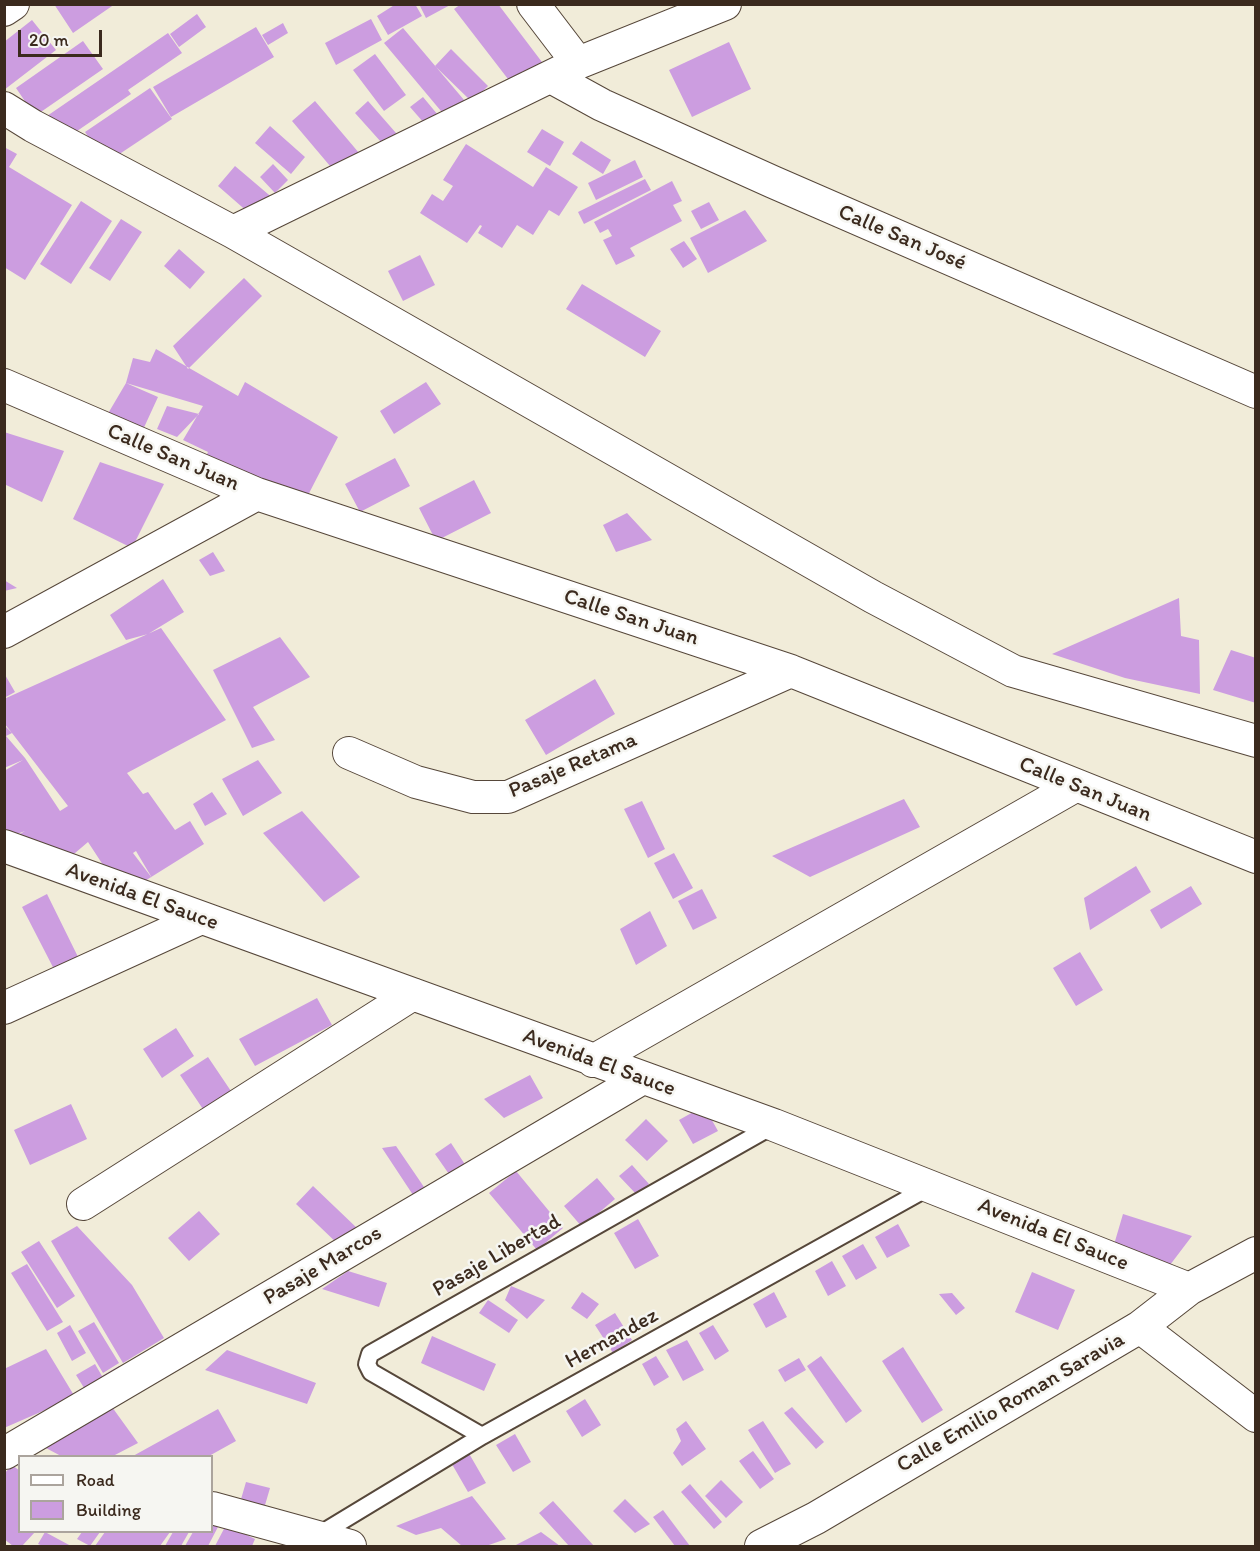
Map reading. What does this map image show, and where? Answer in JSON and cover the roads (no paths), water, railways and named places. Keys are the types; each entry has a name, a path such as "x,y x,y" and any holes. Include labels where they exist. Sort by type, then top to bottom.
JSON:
{"street":[{"path":"4,10 13,4"},
{"path":"533,4 565,70"},
{"path":"233,232 565,70 725,4"},
{"name":"Calle San José","path":"565,70 602,105 1256,392"},
{"path":"4,108 233,232 873,597 1013,672 1256,741"},
{"name":"Calle San Juan","path":"4,385 257,494 791,671 1256,858"},
{"path":"4,632 257,494"},
{"name":"Pasaje Retama","path":"349,753 416,782 473,798 508,797 791,671"},
{"path":"593,1061 1075,786"},
{"name":"Avenida El Sauce","path":"4,846 200,919 266,939 641,1079 774,1125 1189,1289"},
{"path":"4,1008 200,919"},
{"path":"83,1204 413,994"},
{"name":"Pasaje Marcos","path":"5,1453 641,1079"},
{"name":"Calle Emilio Roman Saravia","path":"761,1546 816,1518 1140,1327 1189,1289 1256,1253"},
{"path":"1140,1327 1256,1416"},
{"path":"213,1508 350,1546"}],"lane":[{"name":"Pasaje Libertad","path":"482,1437 372,1372 367,1364 370,1354 774,1125"},
{"name":"Hernandez","path":"317,1536 482,1437 932,1186"}]}
